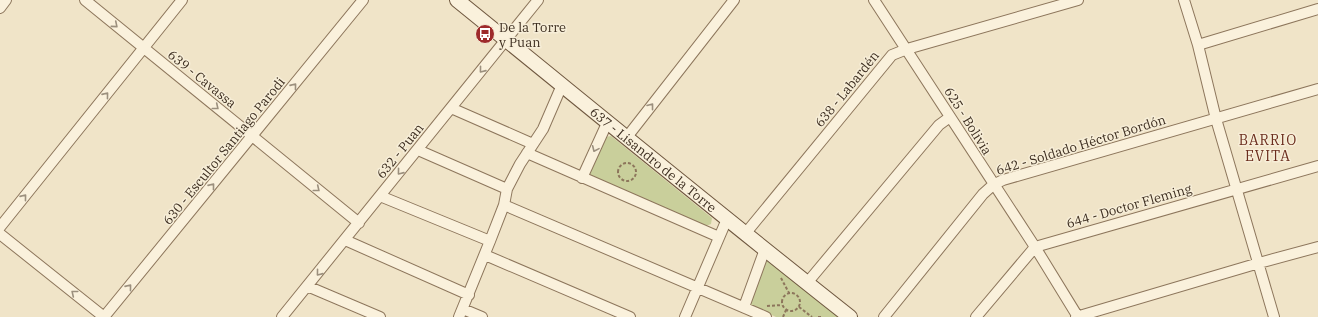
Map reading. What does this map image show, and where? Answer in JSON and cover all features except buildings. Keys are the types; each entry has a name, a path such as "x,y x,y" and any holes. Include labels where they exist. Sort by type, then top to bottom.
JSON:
{"street":[{"path":"0,8 6,0"},
{"name":"639 - Cavassa","path":"85,0 359,223"},
{"path":"0,227 182,0"},
{"name":"630 - Escultor Santiago Parodi","path":"104,317 253,137 363,0"},
{"name":"637 - Lisandro de la Torre","path":"457,0 608,121 745,234 850,317"},
{"name":"632 - Puan","path":"282,317 538,0"},
{"path":"627,137 734,0"},
{"name":"625 - Bolivia","path":"874,0 907,49 993,185 1035,247 1077,317"},
{"name":"638 - Labardén","path":"745,234 892,55 907,49 1078,0"},
{"path":"1184,0 1198,45 1216,119 1274,317"},
{"path":"1198,45 1318,9"},
{"path":"482,317 461,313 504,205 507,189 533,144 543,130 562,85"},
{"name":"642 - Soldado Héctor Bordón","path":"884,317 983,194 993,185 1003,180 1318,89"},
{"path":"451,108 533,144"},
{"path":"807,283 939,125 950,117"},
{"path":"582,178 608,121"},
{"path":"418,150 507,189"},
{"path":"527,154 719,238"},
{"name":"644 - Doctor Fleming","path":"1035,247 1318,166"},
{"path":"380,196 490,241"},
{"path":"504,205 766,317"},
{"path":"685,317 727,219"},
{"path":"0,234 104,317"},
{"path":"345,240 468,295"},
{"path":"976,317 1035,247"},
{"path":"1077,317 1259,262 1318,247"},
{"path":"744,307 765,249"},
{"path":"485,255 630,317"},
{"path":"307,286 380,317"}],"path":[{"path":"628,163 635,168 636,173 633,179 624,181 619,177 618,171 620,166 628,163"},
{"path":"789,293 798,295 801,301 799,307 795,311 786,310 782,305 782,299 789,293"},
{"path":"799,307 812,317"},
{"path":"783,317 786,310"}],"green space":[{"path":"611,136 712,218 711,224 706,226 588,177 605,137"},
{"path":"765,256 839,317 776,317 748,304"}],"place":[{"name":"De la Torre y Puan","path":"485,34"}],"district":[{"name":"BARRIO EVITA","path":"1268,148"}]}
